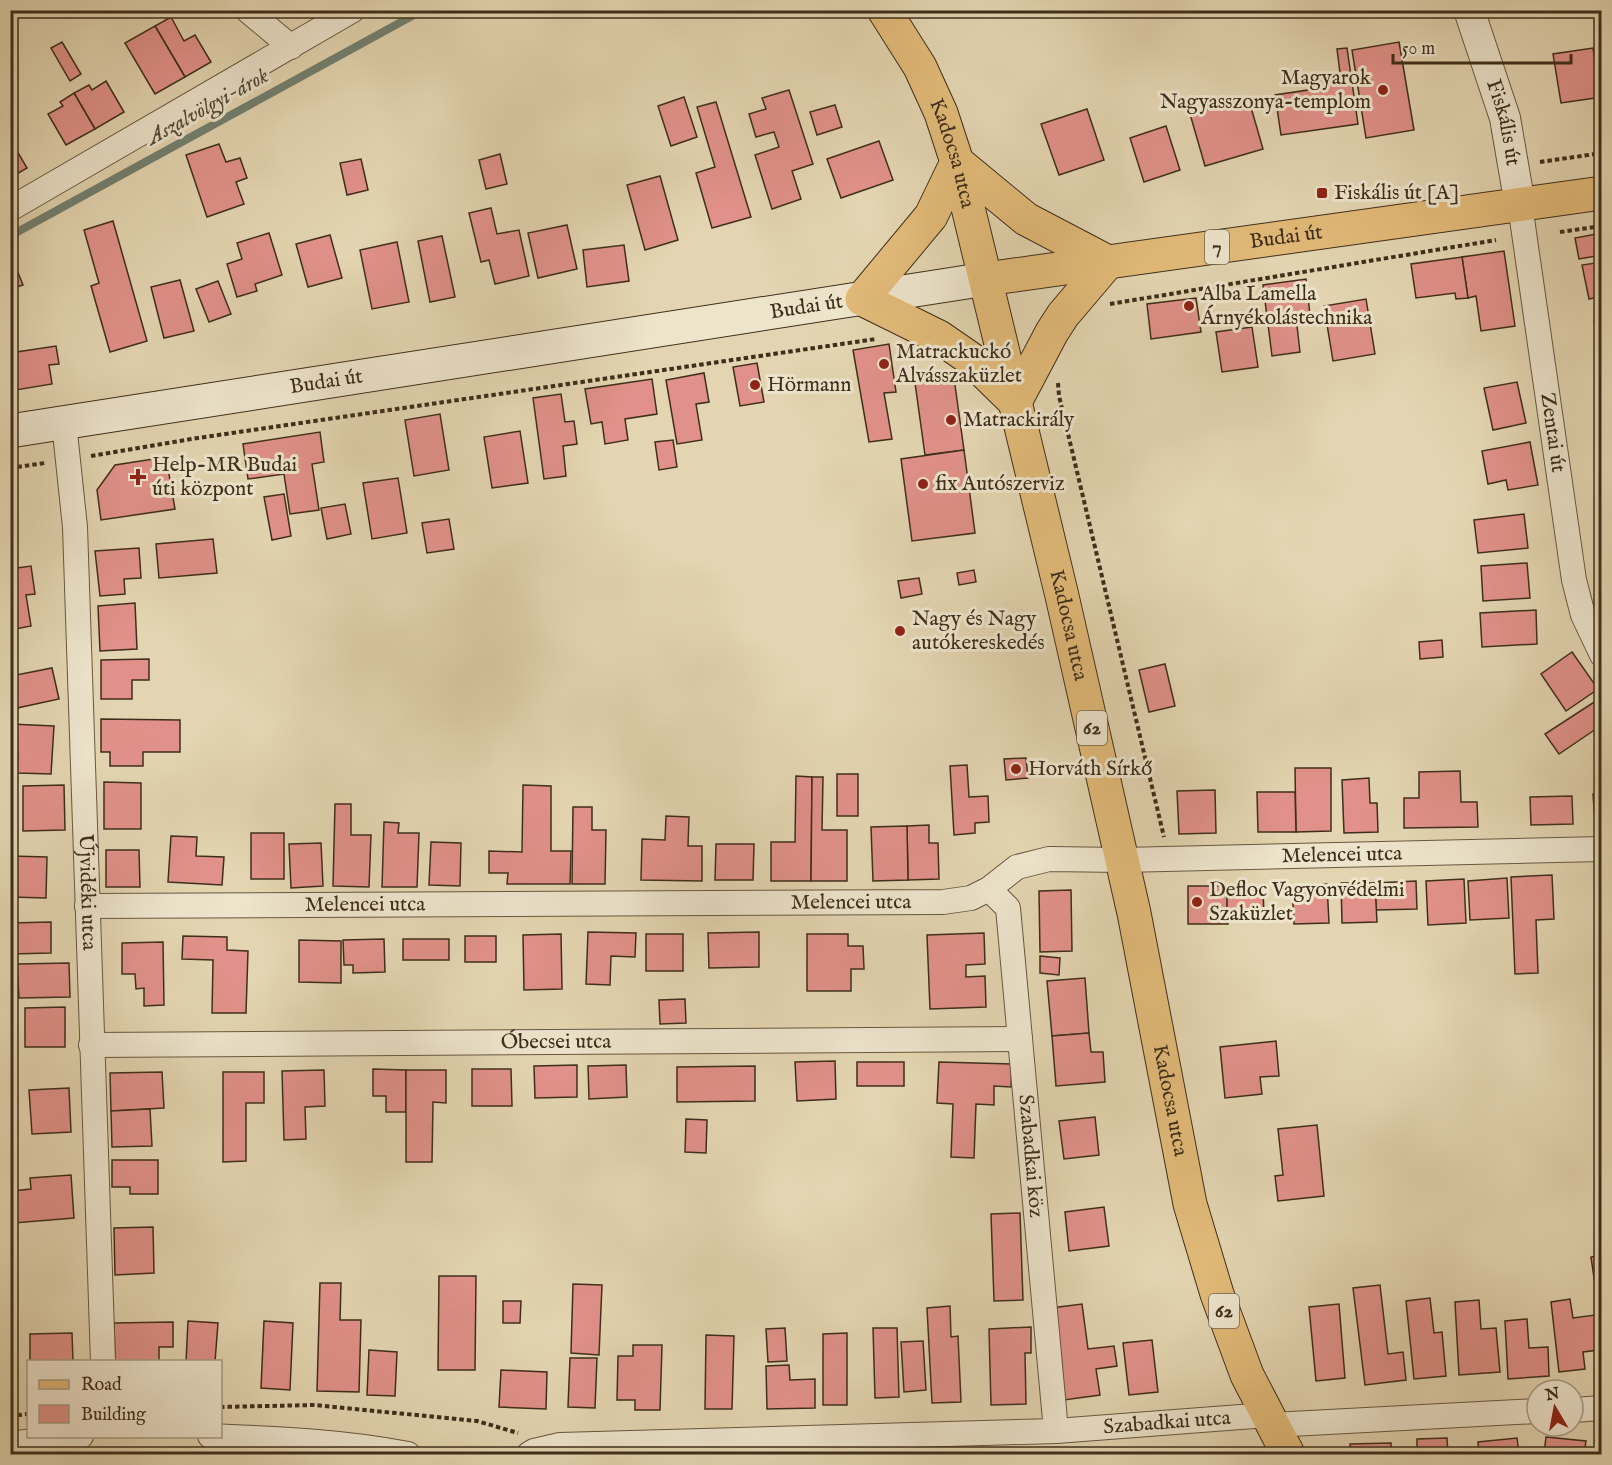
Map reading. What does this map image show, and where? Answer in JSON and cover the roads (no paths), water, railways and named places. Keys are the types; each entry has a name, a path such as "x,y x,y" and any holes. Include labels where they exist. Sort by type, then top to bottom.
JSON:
{"main road":[{"name":"Kadocsa utca","path":"884,10 920,67 941,113 957,162 1062,596 1122,860 1190,1204 1246,1375 1288,1455"},
{"path":"957,162 1026,219 1108,262 1057,323 1015,402 971,359 939,337 862,299 931,216 957,162"},
{"name":"Budai út","path":"10,431 986,279 1602,193"}],"street":[{"path":"247,10 291,47"},
{"path":"10,209 353,10"},
{"name":"Fiskális út","path":"1469,10 1505,117 1520,205"},
{"name":"Zentai út","path":"1520,205 1574,580 1583,615 1600,650"},
{"name":"Újvidéki utca","path":"64,423 75,528 103,1360"},
{"name":"Melencei utca","path":"87,906 943,902 971,898 989,889 1017,867 1049,859 1122,860 1602,849"},
{"name":"Szabadkai köz","path":"989,889 1008,908 1056,1431"},
{"name":"Óbecsei utca","path":"91,1045 1020,1039"},
{"path":"1585,1409 1602,1408"},
{"name":"Szabadkai utca","path":"529,1455 534,1451 560,1445 1056,1431 1269,1420 1525,1412"},
{"path":"222,1437 369,1446 408,1455"},
{"path":"10,1444 71,1438"}],"waterway":[{"name":"Aszalvölgyi-árok","path":"10,236 423,10"}],"place":[{"name":"Magyarok Nagyasszonya-templom","path":"1383,90"},
{"name":"Fiskális út [A]","path":"1322,193"},
{"name":"Alba Lamella Árnyékolástechnika","path":"1189,306"},
{"name":"Matrackuckó Alvásszaküzlet","path":"884,364"},
{"name":"Hörmann","path":"755,385"},
{"name":"Matrackirály","path":"951,420"},
{"name":"Help-MR Budai úti központ","path":"138,477"},
{"name":"fix Autószerviz","path":"923,484"},
{"name":"Nagy és Nagy autókereskedés","path":"900,631"},
{"name":"Horváth Sírkő","path":"1016,769"},
{"name":"Defloc Vagyonvédelmi Szaküzlet","path":"1197,902"}]}
